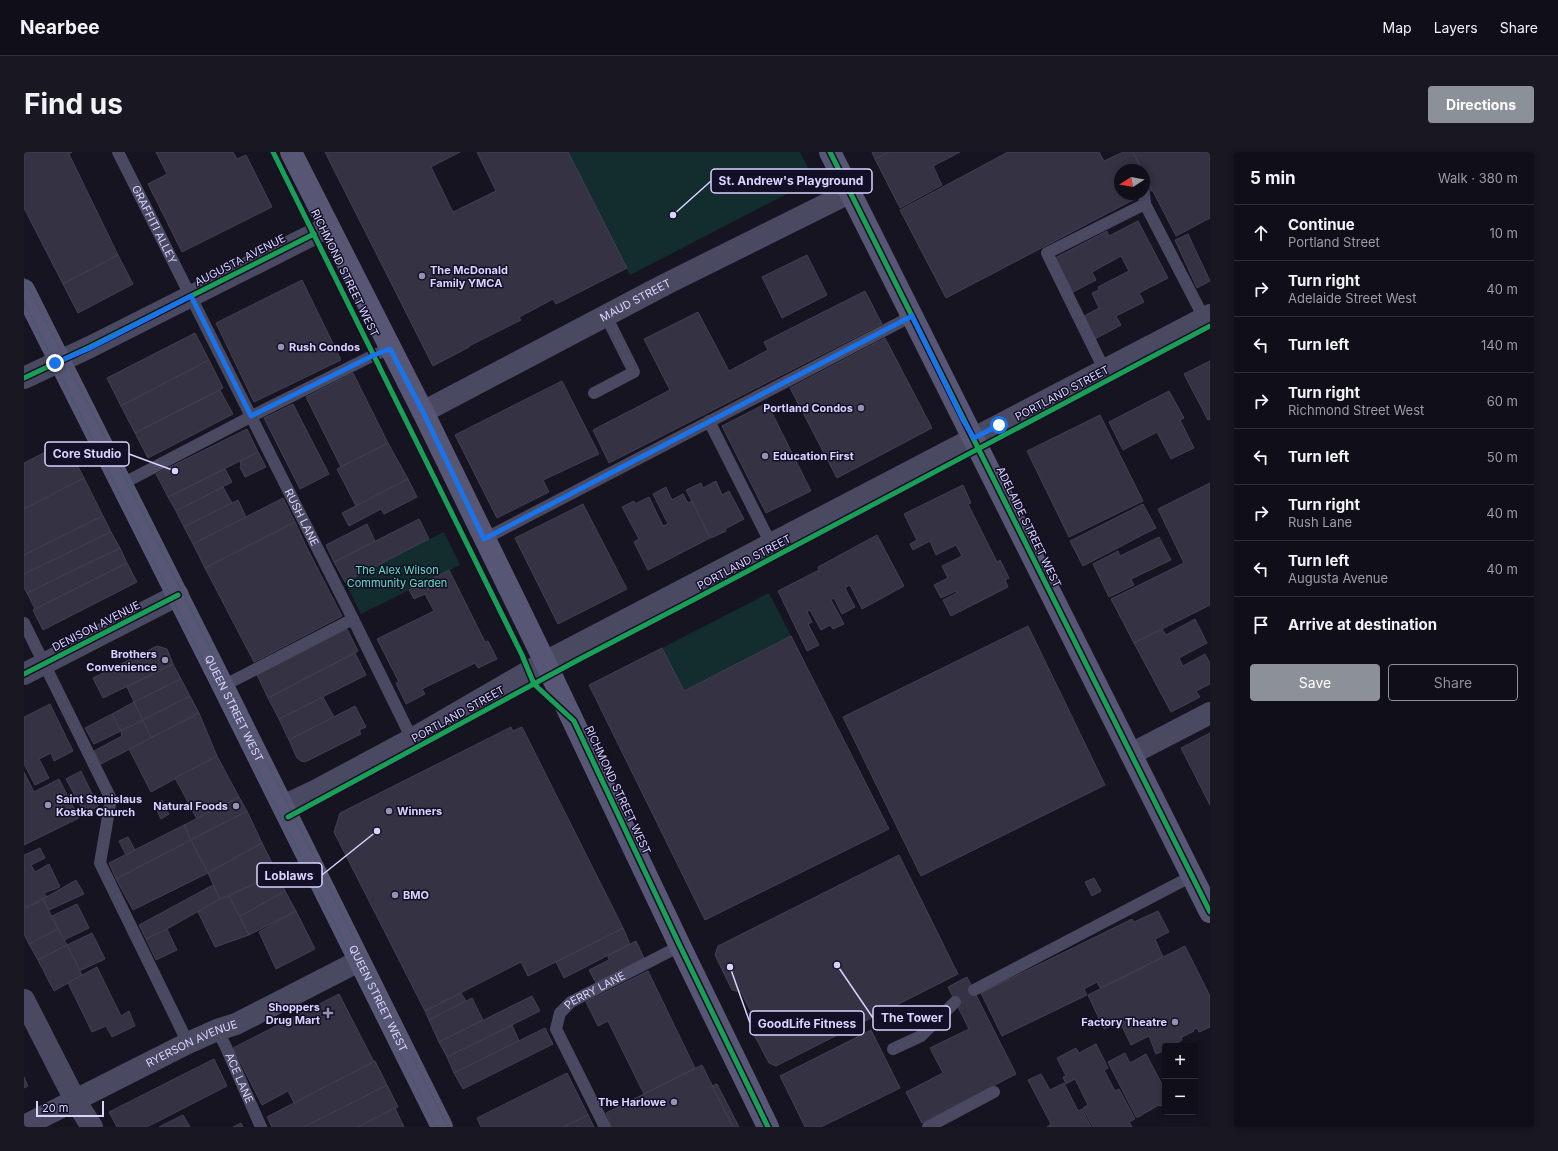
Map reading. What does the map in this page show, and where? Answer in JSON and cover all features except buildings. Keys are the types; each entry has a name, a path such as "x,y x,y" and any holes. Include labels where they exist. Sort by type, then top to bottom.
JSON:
{"main road":[{"name":"RICHMOND STREET WEST","path":"291,152 423,412 545,662 768,1127"},
{"name":"ADELAIDE STREET WEST","path":"830,152 1210,912"},
{"name":"QUEEN STREET WEST","path":"24,290 178,595 442,1127"}],"street":[{"name":"MAUD STREET","path":"423,412 664,285 850,192"},
{"name":"AUGUSTA AVENUE","path":"24,378 90,348 328,227"},
{"name":"PORTLAND STREET","path":"283,806 315,791 412,739 545,662 1207,316"},
{"name":"DENISON AVENUE","path":"24,674 178,595"},
{"path":"1131,754 1210,712"},
{"name":"RYERSON AVENUE","path":"24,1126 96,1091 188,1043 217,1030 236,1024 359,961"},
{"path":"24,1000 75,1100 92,1127"}],"lane":[{"name":"GRAFFITI ALLEY","path":"118,152 191,296"},
{"path":"1104,370 1047,253 1143,200"},
{"path":"1146,200 1207,316"},
{"name":"RUSH LANE","path":"191,296 412,739"},
{"path":"594,393 634,372 606,316"},
{"path":"484,539 912,316"},
{"path":"122,484 251,416 374,355 390,349"},
{"path":"709,421 771,544"},
{"path":"223,686 353,619"},
{"path":"24,623 111,799 100,863 188,1043"},
{"path":"974,990 1192,876"},
{"name":"PERRY LANE","path":"605,1127 556,1029 560,1013 571,1002 680,946"},
{"path":"893,1049 921,1036 955,1002"},
{"name":"ACE LANE","path":"217,1030 260,1127"},
{"path":"928,1127 994,1092"}],"green space":[{"path":"568,152 800,152 814,180 630,275"},
{"name":"The Alex Wilson Community Garden","path":"444,532 460,565 361,614 345,582"},
{"path":"769,593 791,636 684,691 662,648"}],"tram line":[{"path":"24,278 127,481 448,1127"},
{"path":"24,302 436,1127"}],"cycle path":[{"path":"273,152 522,655 534,684 574,721 680,946 768,1127"},
{"path":"830,152 1210,912"},
{"path":"24,378 90,347 314,234"},
{"path":"288,817 578,660 1210,326"},
{"path":"24,674 178,595"}],"place":[{"name":"St. Andrew's Playground","path":"673,215"},
{"name":"The McDonald Family YMCA","path":"422,276"},
{"name":"Rush Condos","path":"281,347"},
{"name":"Portland Condos","path":"861,408"},
{"name":"Education First","path":"765,456"},
{"name":"Core Studio","path":"175,471"},
{"name":"Brothers Convenience","path":"165,660"},
{"name":"Saint Stanislaus Kostka Church","path":"48,805"},
{"name":"Natural Foods","path":"236,806"},
{"name":"Winners","path":"389,811"},
{"name":"Loblaws","path":"377,831"},
{"name":"BMO","path":"395,895"},
{"name":"The Tower","path":"837,965"},
{"name":"GoodLife Fitness","path":"730,967"},
{"name":"Shoppers Drug Mart","path":"328,1013"},
{"name":"Factory Theatre","path":"1175,1022"},
{"name":"The Harlowe","path":"674,1102"}],"route":[{"path":"55,363 90,348 191,296 251,416 374,355 390,349 423,412 484,539 912,316 963,420 974,438 999,425"}]}
